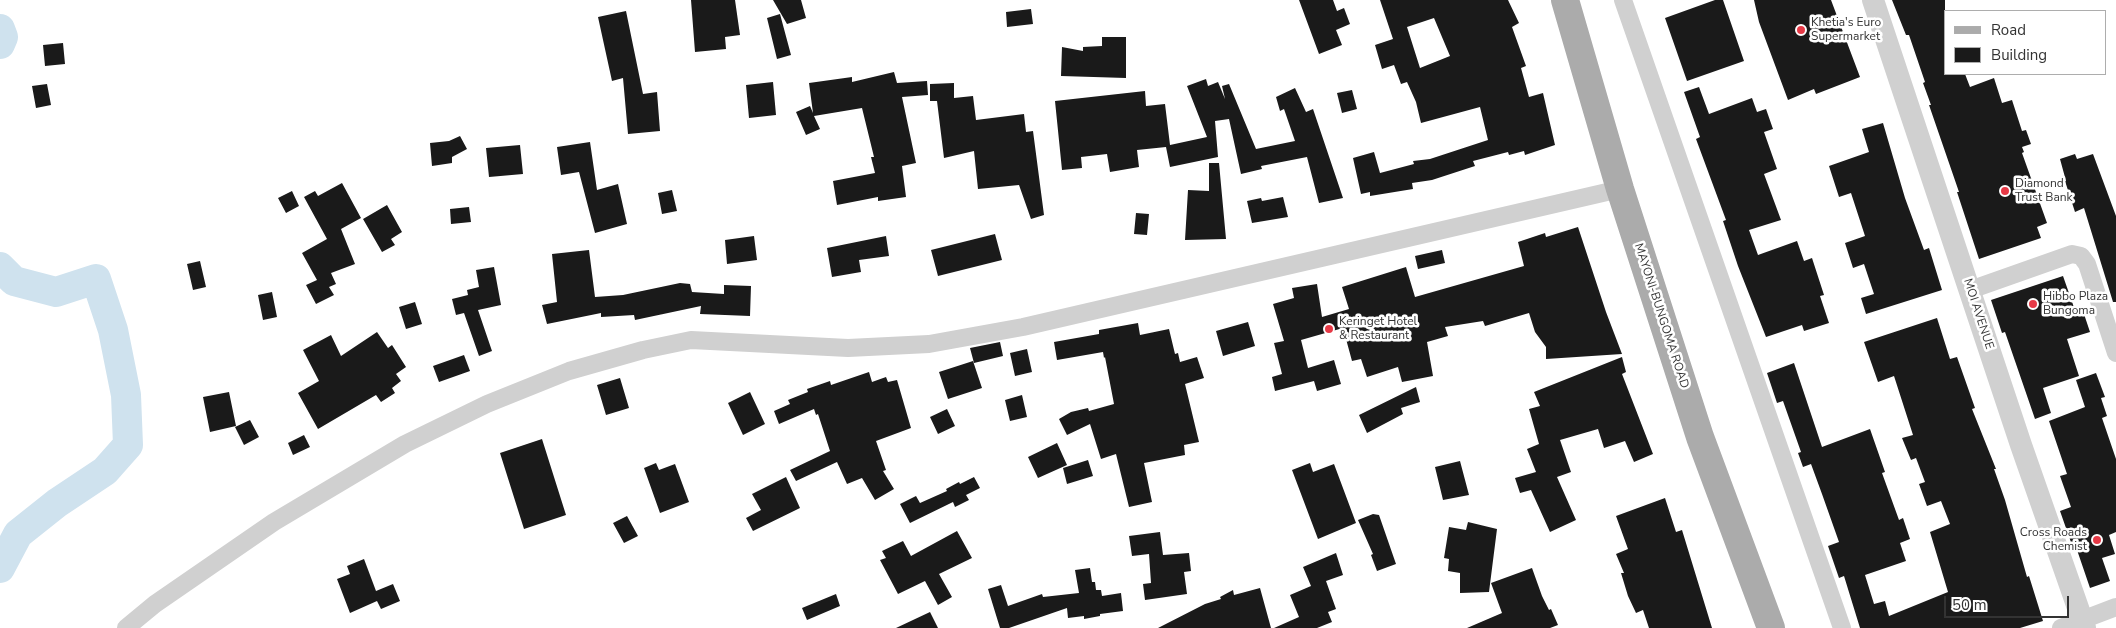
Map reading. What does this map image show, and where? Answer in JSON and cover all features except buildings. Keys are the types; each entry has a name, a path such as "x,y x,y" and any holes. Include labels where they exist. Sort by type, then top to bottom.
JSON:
{"main road":[{"name":"MAYONI-BUNGOMA ROAD","path":"1567,1 1620,189 1700,437 1771,628"}],"street":[{"path":"1623,0 1842,628"},
{"name":"MOI AVENUE","path":"1874,0 1970,290 2084,624"},
{"path":"126,628 155,604 274,522 405,444 487,404 569,371 643,350 691,340 848,348 929,344 1023,327 1620,189"},
{"path":"1970,290 2072,254 2081,256 2087,264 2116,353"},
{"path":"2061,628 2084,624 2116,607"}],"waterway":[{"path":"0,29 3,37 0,44"},
{"path":"0,267 14,281 56,292 96,279 113,330 126,395 128,445 105,471 57,503 18,534 0,568"}],"place":[{"name":"Khetia's Euro Supermarket","path":"1801,30"},
{"name":"Diamond Trust Bank","path":"2005,191"},
{"name":"Hibbo Plaza Bungoma","path":"2033,304"},
{"name":"Keringet Hotel & Restaurant","path":"1329,329"},
{"name":"Cross Roads Chemist","path":"2097,540"}]}
